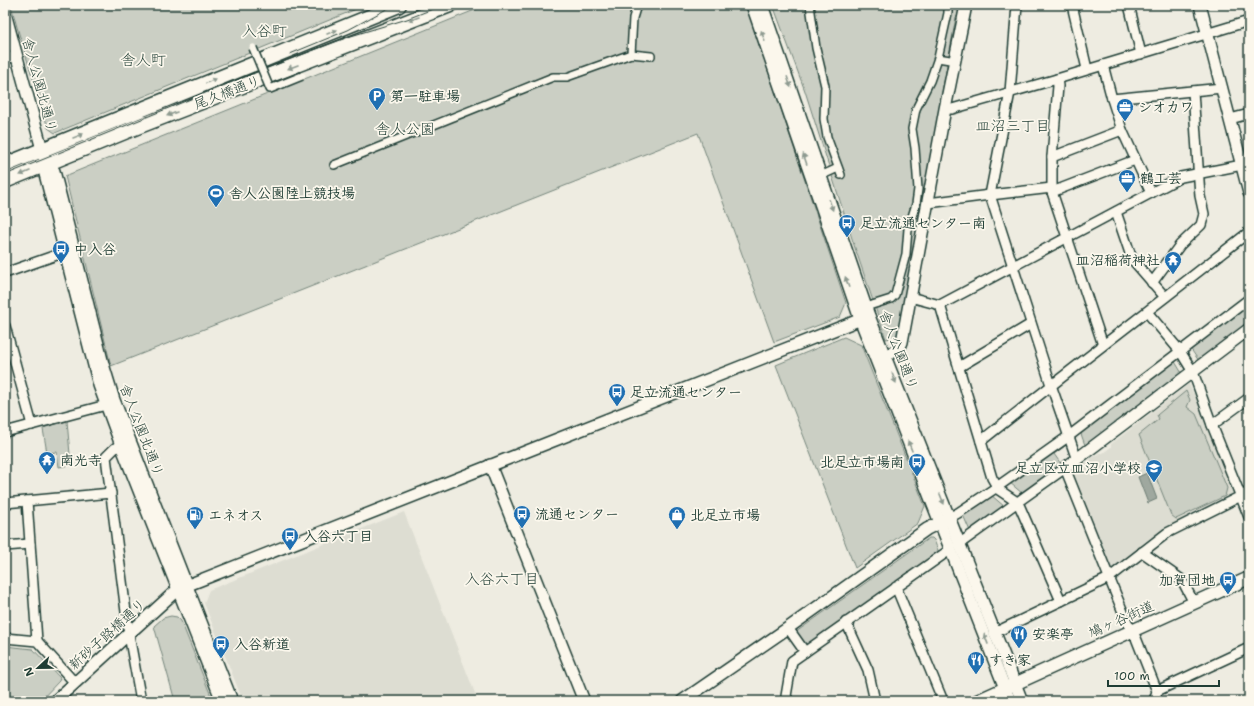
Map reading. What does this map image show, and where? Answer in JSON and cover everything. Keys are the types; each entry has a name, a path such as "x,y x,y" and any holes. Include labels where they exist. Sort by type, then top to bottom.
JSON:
{"main road":[{"name":"尾久橋通り","path":"5,165 398,5"},
{"name":"尾久橋通り","path":"5,181 450,5"},
{"name":"鳩ヶ谷街道","path":"977,701 1249,578"},
{"name":"鳩ヶ谷街道","path":"983,701 1010,686"}],"street":[{"path":"631,54 633,18 637,5"},
{"name":"舎人公園通り","path":"752,5 944,519 1010,686 1022,701"},
{"name":"舎人公園通り","path":"762,5 867,313 885,356 944,519"},
{"path":"810,5 816,48 825,86 824,119 827,137 841,175"},
{"path":"182,587 867,313 891,299 895,295 906,254 908,229 922,202 918,189 912,130 916,109 930,81 938,58 948,13 948,5"},
{"path":"885,356 896,351 900,347 910,297 922,202 945,109 966,7 977,5"},
{"path":"1017,5 1010,92 990,195 1051,385 1077,460"},
{"path":"1072,5 1087,69"},
{"path":"1129,5 1141,54"},
{"path":"1200,5 1249,192"},
{"name":"舎人公園北通り","path":"5,13 11,57 46,164 45,174 92,362 106,405 121,445 232,701"},
{"path":"945,109 952,110 1249,21"},
{"path":"253,48 270,89 302,76"},
{"path":"334,165 553,77 567,77 631,54 651,56"},
{"path":"938,58 950,60"},
{"path":"1102,65 1122,130 1151,193"},
{"path":"1057,79 1058,86 1052,157 1052,190 1103,345"},
{"path":"1112,99 1222,88"},
{"path":"1152,283 1180,245 1201,225 1204,214 1200,196 1198,174 1193,91"},
{"path":"1230,119 1249,114"},
{"path":"1052,157 1122,130"},
{"path":"922,202 1052,190 1136,160"},
{"name":"舎人公園北通り","path":"46,164 54,171 103,364 114,400 222,701"},
{"path":"910,297 940,305 1181,177 1242,165"},
{"path":"827,173 838,168"},
{"path":"1116,212 1132,259 1165,297"},
{"path":"981,440 1249,232"},
{"path":"5,273 65,252"},
{"path":"682,701 927,529 958,513 1069,436 1249,299"},
{"path":"940,305 992,478 999,490 1014,500 1020,507 1061,601"},
{"path":"1146,312 1180,351 1193,372 1212,425 1245,494 1249,517"},
{"path":"959,367 1032,324"},
{"path":"5,326 8,346 32,425"},
{"path":"789,701 786,696 792,661 1077,460 1249,330"},
{"path":"1212,425 1249,398"},
{"path":"5,432 106,405"},
{"path":"121,445 115,448 106,457 128,635 141,701"},
{"path":"490,465 584,701"},
{"path":"1065,468 1127,622 1157,691 1154,701"},
{"path":"5,503 111,493"},
{"path":"994,633 1109,578 1167,533 1245,494"},
{"path":"27,501 37,641 75,683"},
{"path":"5,546 30,544"},
{"name":"舎人公園通り","path":"955,546 994,633 1010,686 1010,701"},
{"path":"1142,552 1182,580 1194,603"},
{"name":"新砂子路橋通り","path":"55,701 182,587"},
{"path":"896,587 943,701"},
{"path":"846,622 868,670 875,701"},
{"path":"788,628 805,652"},
{"path":"5,638 37,641"},
{"path":"1157,691 1249,648"}],"shaded area":[{"path":"11,5 366,5 55,133 48,128"},
{"path":"487,5 746,5 846,303 840,317 774,342 698,133 111,366 65,176"},
{"path":"773,5 961,5 959,16 956,17 897,337 886,339 855,248 805,91"},
{"path":"1249,303 1249,322 1199,361 1190,348"},
{"path":"844,337 861,345 925,506 918,523 855,568 776,365"},
{"path":"1174,360 1183,375 1086,448 1080,431"},
{"name":"足立区立皿沼小学校","path":"1189,384 1193,393 1196,394 1234,493 1232,496 1170,526 1155,537 1151,537 1142,544 1141,548 1114,570 1112,569 1074,471 1099,453 1103,453 1111,447 1111,444"},
{"path":"1186,391 1190,400 1187,407 1196,414 1227,488 1225,496 1176,519 1171,515 1139,435 1159,419 1157,415"},
{"path":"67,421 71,465 59,467 57,452 47,453 43,429"},
{"path":"1065,443 1068,444 1054,454 1061,464 1072,458 1023,494 1009,482"},
{"path":"1147,473 1157,499 1148,503 1138,477"},
{"path":"991,495 1005,507 970,531 963,515"},
{"path":"404,512 478,701 243,701 204,603 209,590"},
{"path":"929,538 934,540 939,553 809,645 805,644 796,632"},
{"path":"171,616 177,617 181,621 213,701 175,701 154,626 163,618"},
{"path":"5,646 33,649 60,678 59,681 40,701 5,701"}],"tram line":[{"path":"290,54 348,30 394,5"},
{"path":"5,175 259,71 351,36 407,19 443,5"}],"place":[{"name":"第一駐車場","path":"377,111"},
{"name":"シオカワ","path":"1125,122"},
{"name":"鶴工芸","path":"1127,193"},
{"name":"舎人公園陸上競技場","path":"216,208"},
{"name":"足立流通センター南","path":"847,238"},
{"name":"中入谷","path":"61,264"},
{"name":"皿沼稲荷神社","path":"1173,275"},
{"name":"足立流通センター","path":"617,407"},
{"name":"南光寺","path":"47,475"},
{"name":"北足立市場南","path":"917,477"},
{"name":"足立区立皿沼小学校","path":"1154,483"},
{"name":"流通センター","path":"522,529"},
{"name":"エネオス","path":"195,530"},
{"name":"北足立市場","path":"677,530"},
{"name":"入谷六丁目","path":"290,551"},
{"name":"加賀団地","path":"1228,595"},
{"name":"安楽亭","path":"1019,649"},
{"name":"入谷新道","path":"221,659"},
{"name":"すき家","path":"976,675"}],"district":[{"name":"入谷町","path":"264,31"},
{"name":"舎人町","path":"143,60"},
{"name":"皿沼三丁目","path":"1013,126"},
{"name":"舎人公園","path":"405,129"},
{"name":"入谷六丁目","path":"502,579"}]}
